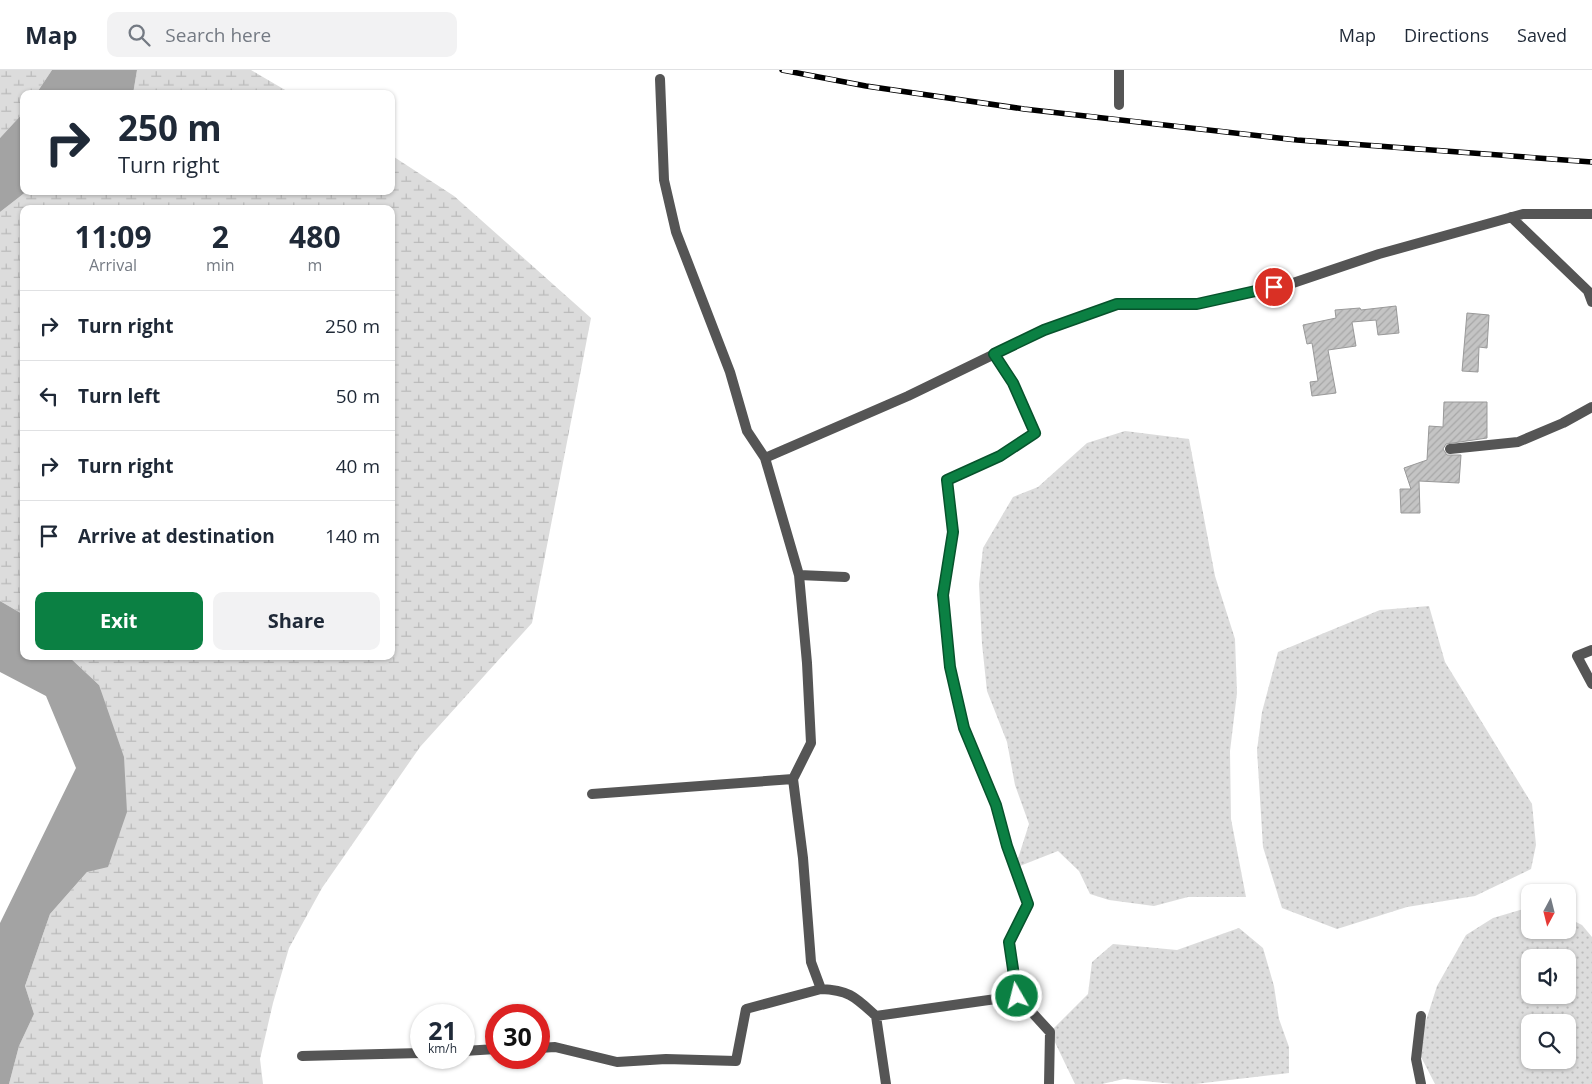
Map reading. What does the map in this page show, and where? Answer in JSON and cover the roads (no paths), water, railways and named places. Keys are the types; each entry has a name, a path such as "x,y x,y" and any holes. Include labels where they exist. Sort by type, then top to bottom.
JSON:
{"street":[{"path":"1119,70 1119,105"},
{"path":"660,79 664,180 676,232 730,372 747,431 765,458 799,574 807,663 811,743 793,779 803,858 811,962 822,989"},
{"path":"765,458 908,396 1044,330 1117,304 1197,304 1294,283 1379,254 1524,214 1592,214"},
{"path":"1512,217 1588,291 1592,302"},
{"path":"994,354 1013,383 1035,433 1000,456 947,480 953,532 943,595 950,667 964,728 996,805 1007,846 1028,904 1009,942 1017,996 1050,1032 1049,1084"},
{"path":"1450,449 1518,442 1563,423 1592,407"},
{"path":"799,574 845,577"},
{"path":"1592,650 1577,656 1592,684"},
{"path":"592,794 793,779"},
{"path":"550,1047 617,1062 666,1059 736,1062 746,1009 822,989 839,990 854,996 876,1016 886,1084"},
{"path":"876,1016 1017,996"},
{"path":"1421,1016 1416,1059 1421,1084"},
{"path":"302,1056 410,1053"}],"railway":[{"path":"782,70 866,86 1024,109 1297,140 1592,162"}]}
